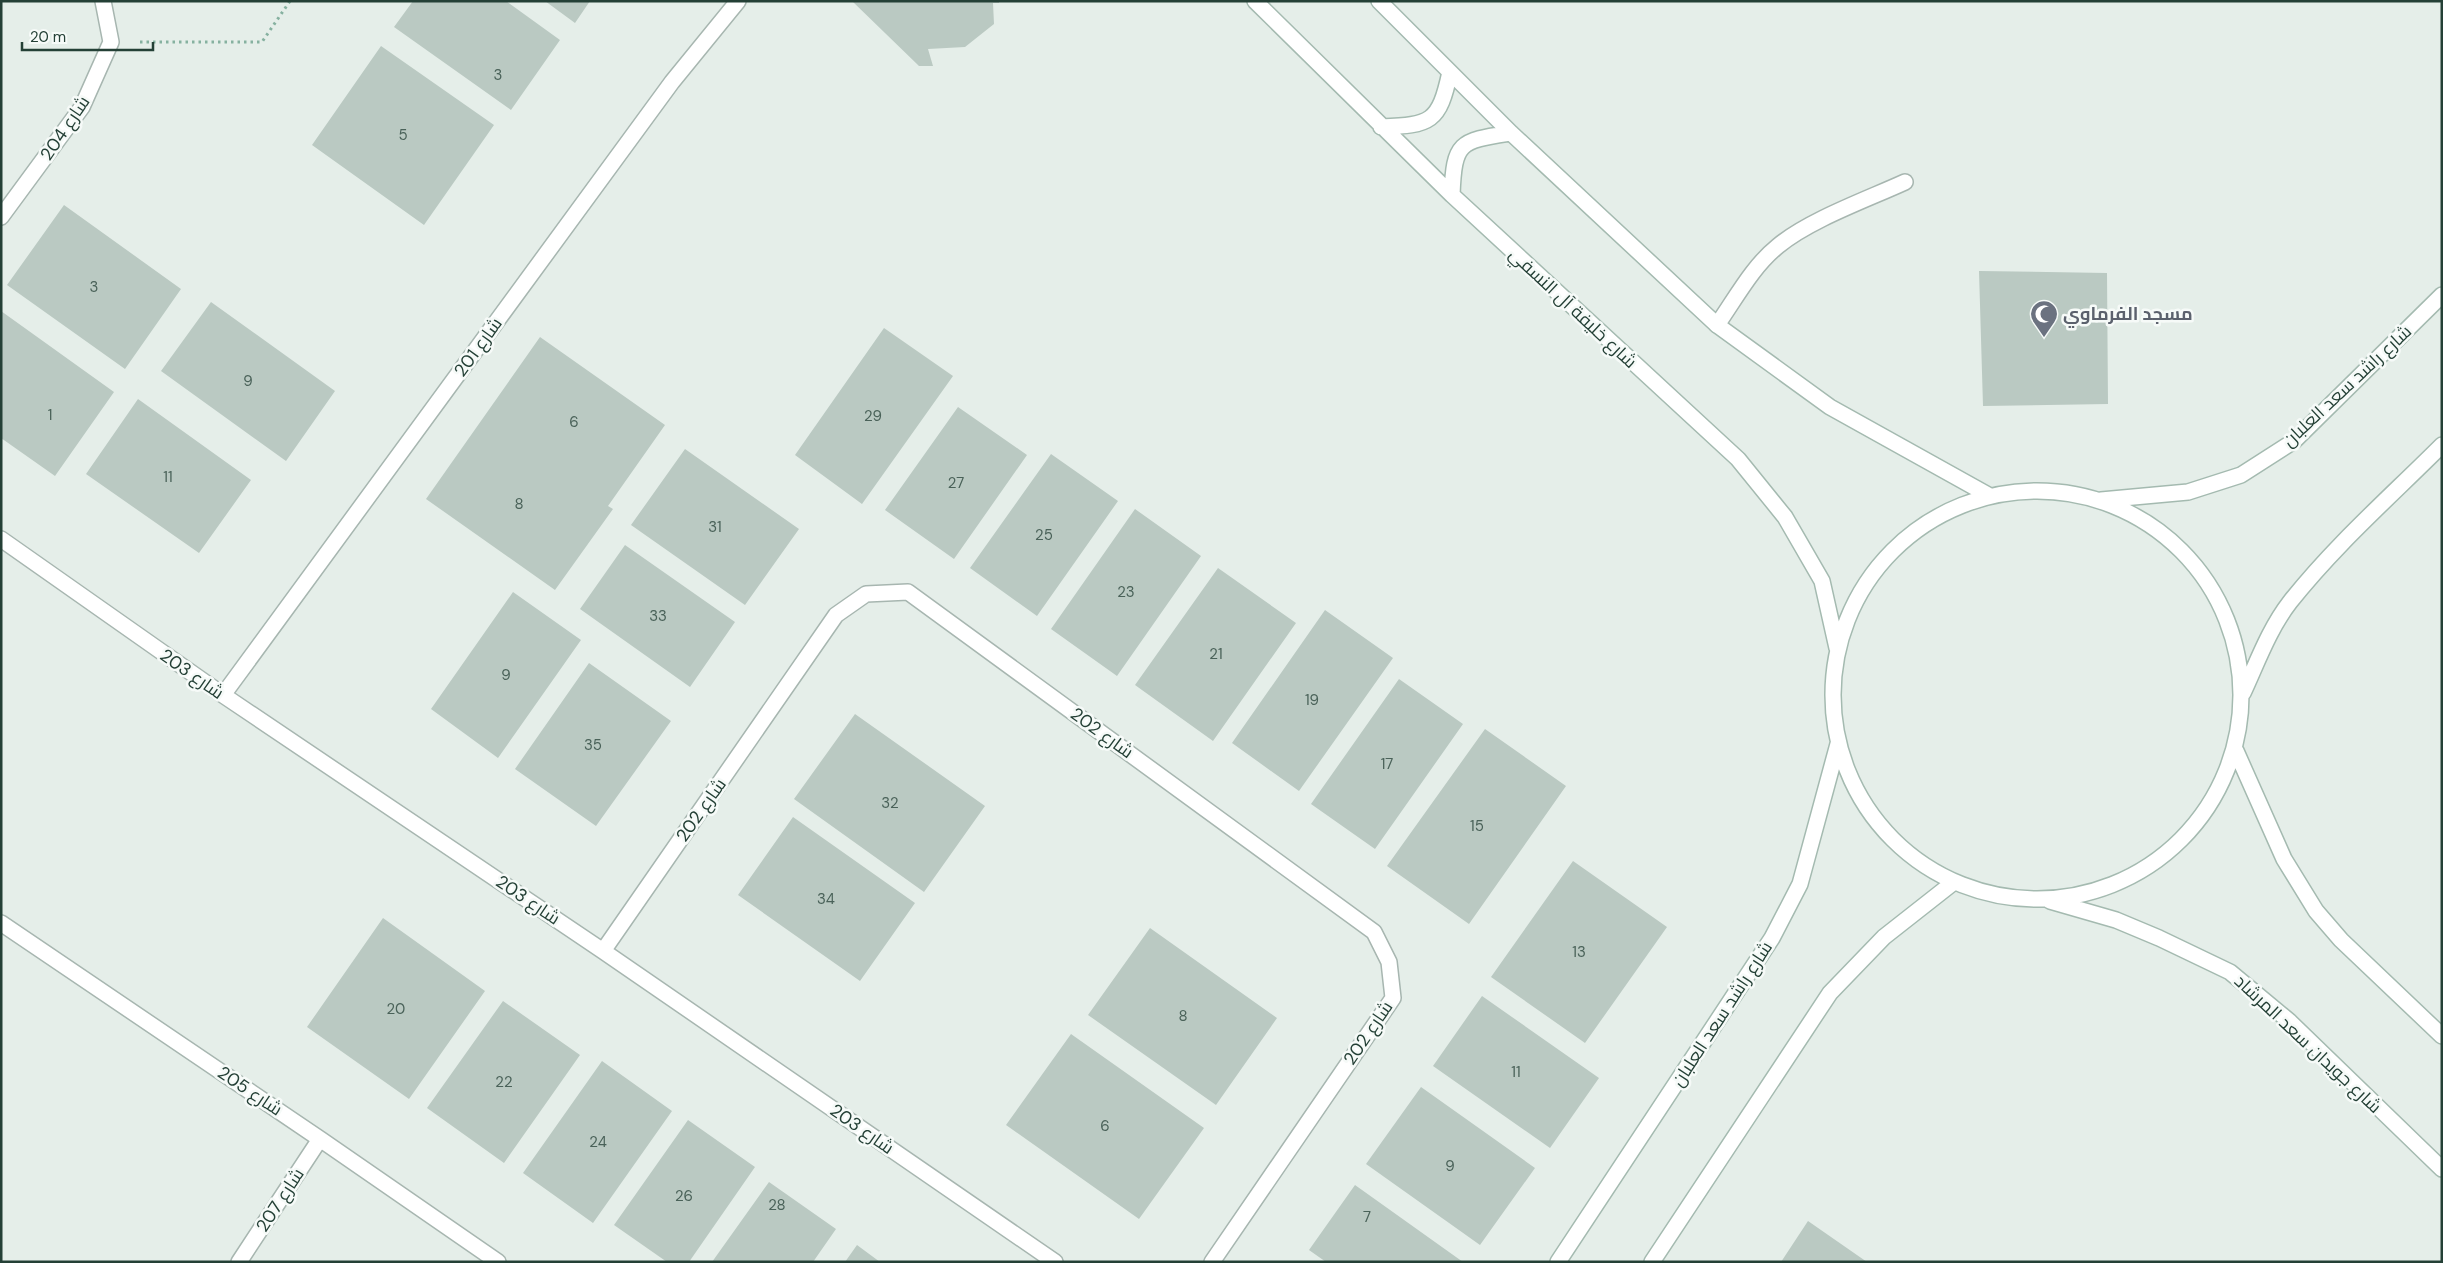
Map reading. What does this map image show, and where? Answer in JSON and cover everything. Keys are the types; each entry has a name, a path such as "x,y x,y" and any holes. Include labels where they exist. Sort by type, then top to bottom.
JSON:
{"street":[{"path":"103,1 111,42"},
{"name":"شارع 201","path":"222,696 672,82 738,1"},
{"name":"شارع خليفة آل النسفي","path":"1255,1 1452,195 1738,459 1785,517 1822,581 1837,649"},
{"path":"1379,1 1511,133 1717,325 1830,407 1990,496"},
{"name":"شارع 204","path":"1,217 82,107 111,42"},
{"path":"1381,127 1415,126 1432,117 1443,100 1450,72"},
{"path":"1452,195 1453,164 1460,148 1478,138 1511,133"},
{"path":"1717,325 1756,268 1778,246 1803,229 1906,182"},
{"name":"شارع راشد سعد العلبان","path":"2101,500 2188,492 2241,475 2294,441 2442,295"},
{"path":"2243,693 2267,641 2289,603 2336,550 2442,445"},
{"path":"2038,490 2101,500 2158,529 2203,574 2232,631 2243,693 2236,751 2208,810 2165,857 2109,888 2047,900 1999,897 1954,882 1902,849 1879,822 1862,801 1838,744 1832,697 1837,649 1857,596 1891,550 1936,516 1990,496 2038,490"},
{"name":"شارع 203","path":"1,539 222,696 603,951 1055,1262"},
{"name":"شارع 202","path":"603,951 836,615 866,594 908,592 1374,932 1389,962 1393,998 1212,1262"},
{"name":"شارع راشد سعد العلبان","path":"1558,1262 1772,938 1800,884 1838,744"},
{"path":"2236,751 2284,859 2316,912 2341,940 2442,1036"},
{"path":"1652,1262 1830,993 1884,937 1954,882"},
{"name":"شارع جويدان سعد المرشاد","path":"2047,900 2116,920 2230,972 2289,1021 2442,1169"},
{"name":"شارع 205","path":"1,924 320,1138 498,1262"},
{"name":"شارع 207","path":"239,1262 320,1138"}],"path":[{"path":"111,42 262,42 290,1"}],"building":[{"path":"413,1 506,1 560,40 511,110 394,27"},
{"path":"545,1 590,1 575,23"},
{"path":"852,1 999,1 999,3 993,3 994,24 965,47 928,49 933,66 919,66"},
{"path":"381,46 494,125 424,225 312,145"},
{"path":"64,205 181,289 125,369 7,285"},
{"name":"مسجد الفرماوي","path":"1979,271 2107,273 2108,404 1983,406"},
{"path":"211,302 335,391 286,461 161,371"},
{"path":"1,311 114,392 55,476 1,438"},
{"path":"884,328 953,376 862,504 795,455"},
{"path":"540,337 665,425 608,506 613,509 555,590 426,499"},
{"path":"138,399 251,480 199,553 86,474"},
{"path":"958,407 1027,455 954,559 885,510"},
{"path":"685,449 799,529 745,605 631,525"},
{"path":"1051,454 1118,501 1037,616 970,568"},
{"path":"1135,509 1201,556 1117,676 1051,629"},
{"path":"625,545 735,622 690,687 580,609"},
{"path":"1218,568 1296,623 1213,741 1135,685"},
{"path":"513,592 581,640 498,758 431,709"},
{"path":"1325,610 1393,658 1299,791 1232,743"},
{"path":"589,663 671,721 596,826 515,769"},
{"path":"1399,679 1463,724 1375,849 1311,804"},
{"path":"855,714 985,806 924,892 794,799"},
{"path":"1485,729 1566,786 1469,924 1387,866"},
{"path":"793,817 915,903 860,981 738,895"},
{"path":"1573,861 1667,927 1585,1043 1491,977"},
{"path":"383,918 485,991 409,1099 307,1027"},
{"path":"1150,928 1277,1018 1216,1105 1088,1015"},
{"path":"1482,996 1599,1078 1550,1148 1433,1066"},
{"path":"503,1001 580,1055 504,1163 427,1108"},
{"path":"1071,1034 1204,1128 1139,1219 1006,1125"},
{"path":"602,1061 672,1111 593,1223 523,1173"},
{"path":"1421,1087 1535,1168 1480,1245 1366,1164"},
{"path":"688,1120 755,1167 689,1262 667,1262 614,1225"},
{"path":"769,1182 836,1229 813,1262 712,1262"},
{"path":"1355,1185 1463,1262 1326,1262 1309,1250"},
{"path":"1808,1221 1867,1262 1781,1262"},
{"path":"857,1245 880,1262 845,1262"}],"place":[{"name":"مسجد الفرماوي","path":"2044,338"}]}
